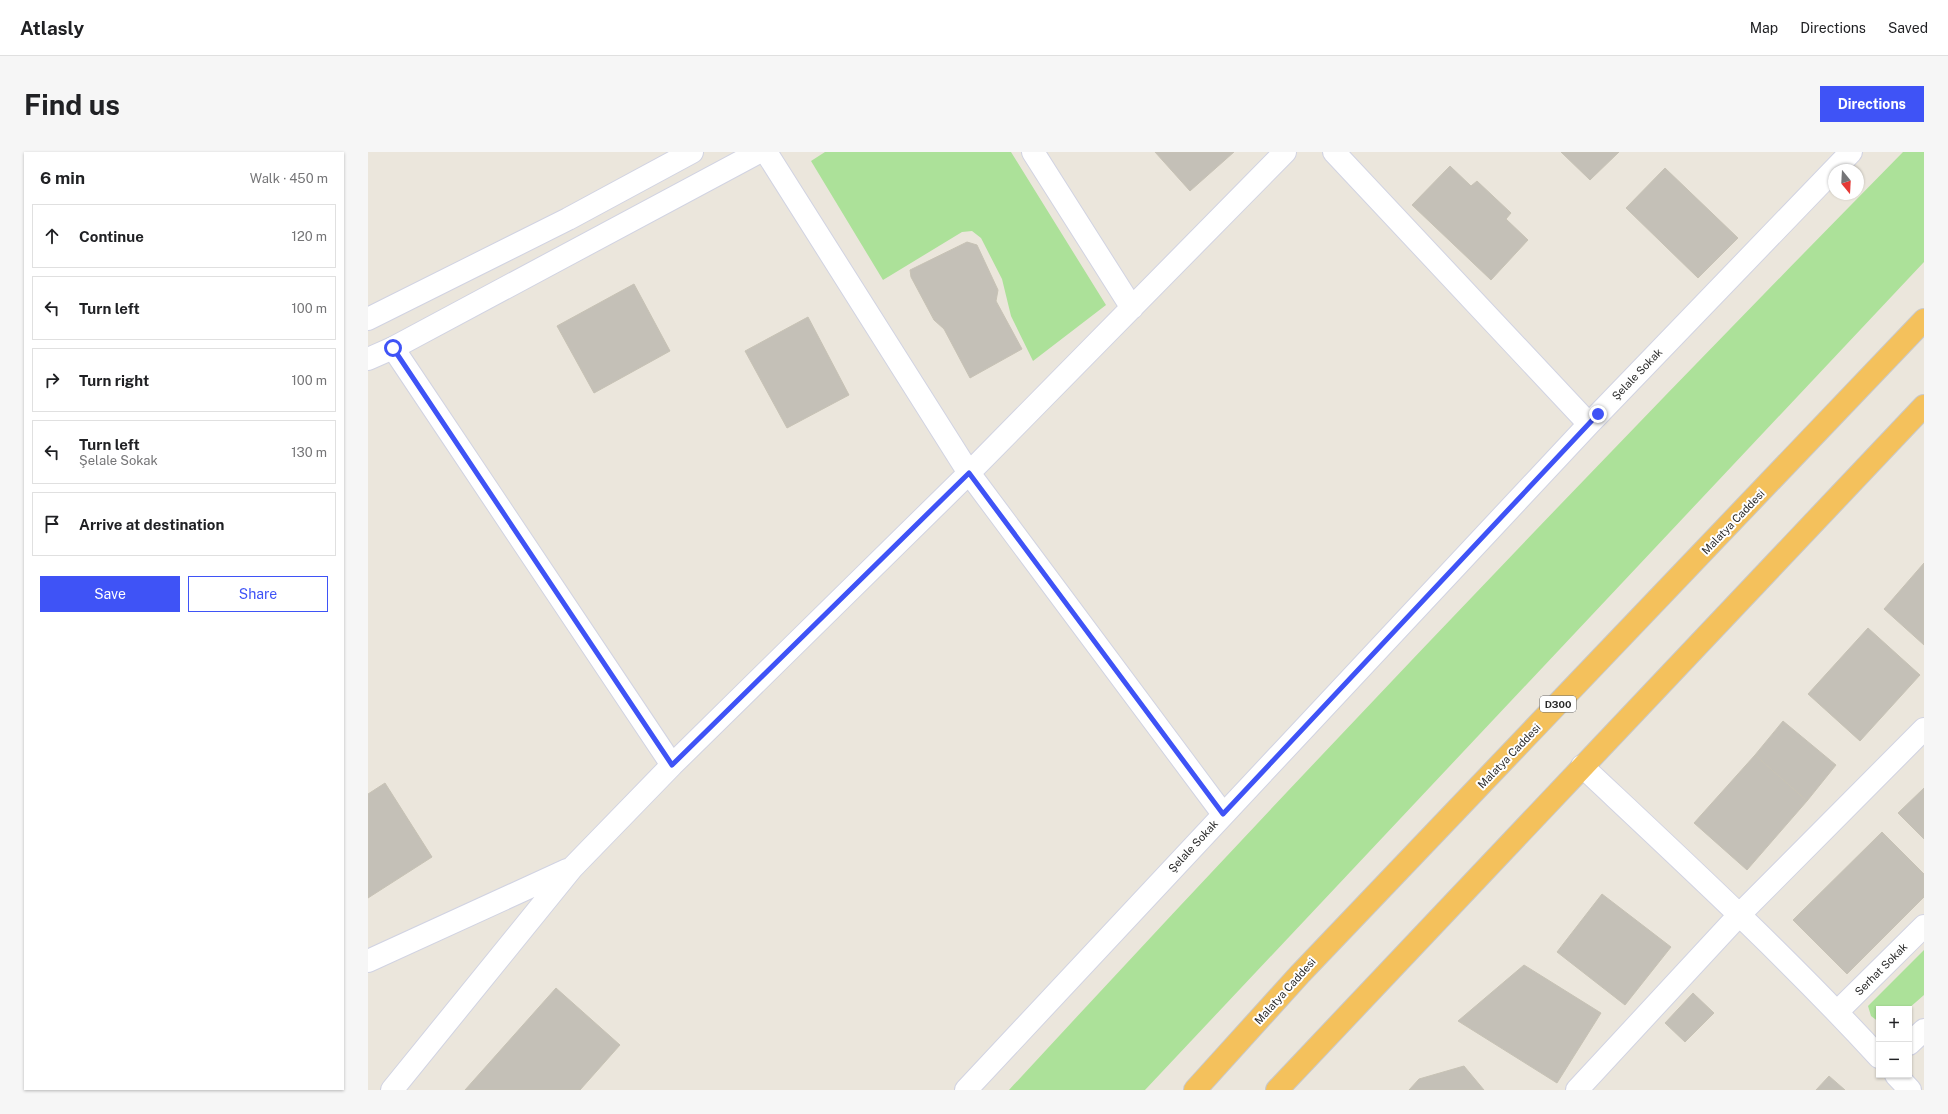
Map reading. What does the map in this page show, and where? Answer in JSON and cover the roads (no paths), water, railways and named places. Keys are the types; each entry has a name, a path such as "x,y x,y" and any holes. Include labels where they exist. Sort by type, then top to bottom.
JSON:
{"highway":[{"name":"Malatya Caddesi","path":"1196,1090 1300,974 1924,320"},
{"path":"1277,1090 1924,406"}],"street":[{"path":"368,319 568,219 692,152"},
{"path":"368,358 393,348 759,152"},
{"path":"766,152 969,473 1223,814"},
{"path":"1033,152 1132,308"},
{"path":"392,1090 572,868 672,765 969,473 1285,152"},
{"path":"1334,152 1589,424"},
{"name":"Şelale Sokak","path":"966,1090 1589,424 1851,152"},
{"path":"393,348 672,765"},
{"path":"1577,1090 1740,914 1924,729"},
{"path":"1582,766 1740,914 1876,1054"},
{"path":"368,961 572,868"},
{"name":"Serhat Sokak","path":"1837,1012 1924,926"},
{"path":"1911,1042 1924,1030"},
{"path":"1899,1078 1910,1090"}]}
